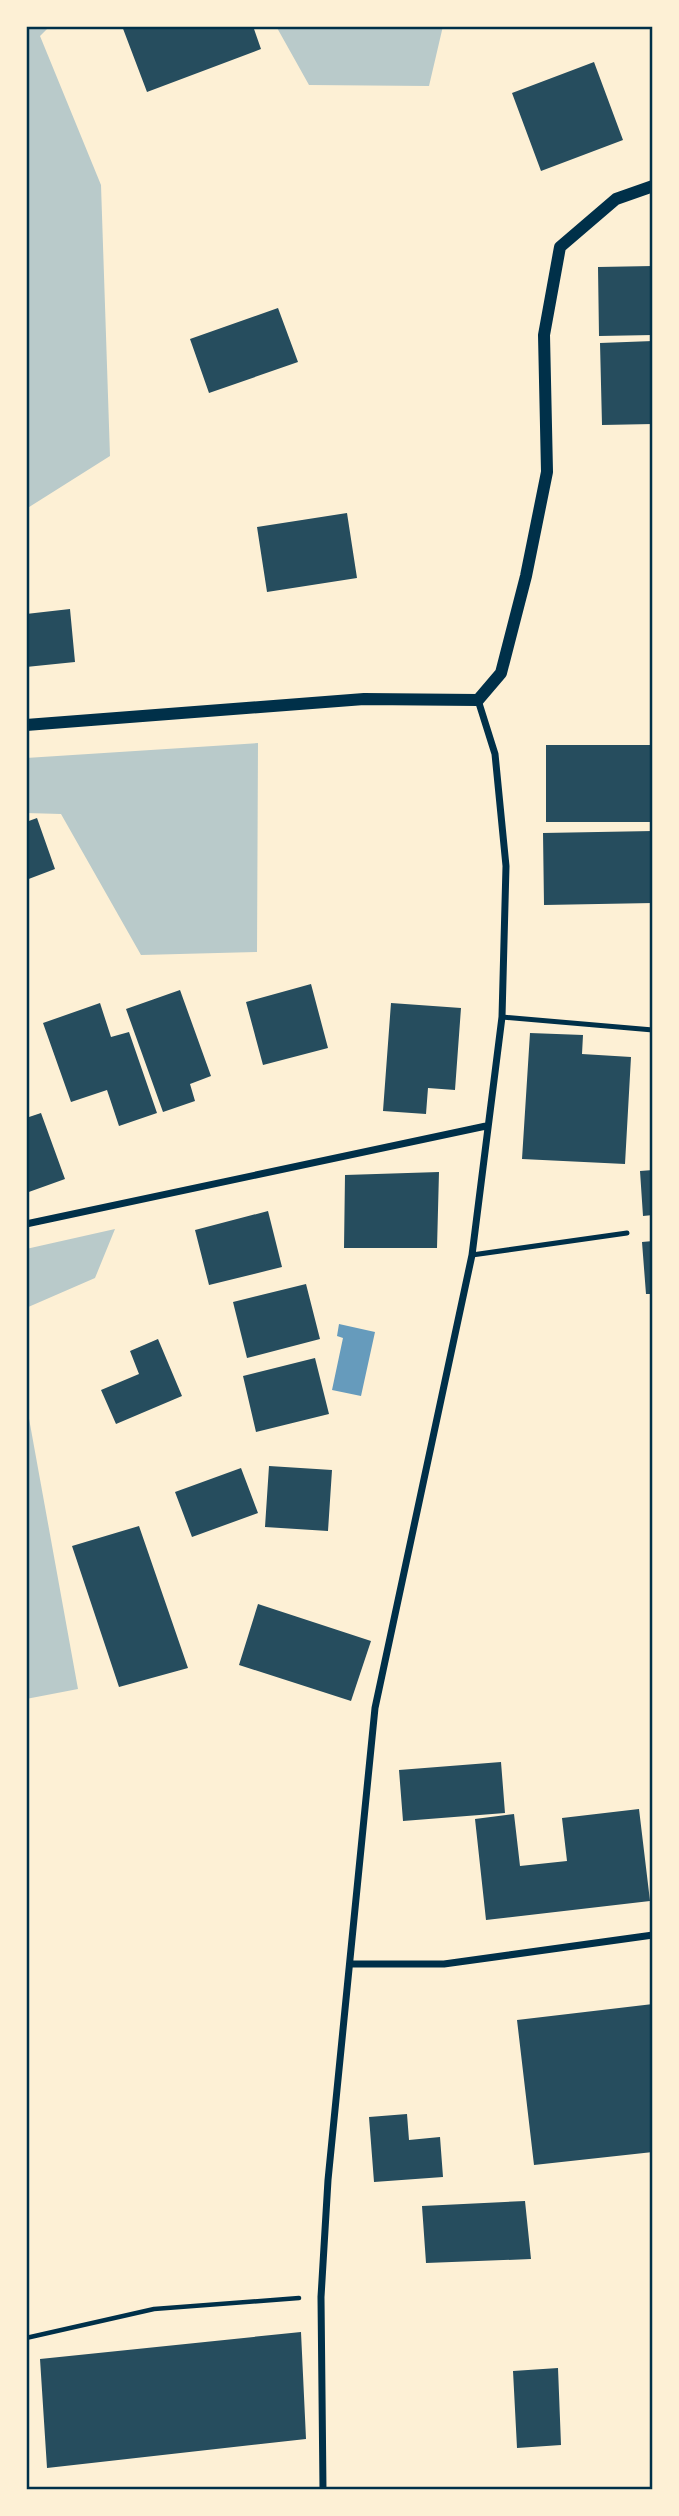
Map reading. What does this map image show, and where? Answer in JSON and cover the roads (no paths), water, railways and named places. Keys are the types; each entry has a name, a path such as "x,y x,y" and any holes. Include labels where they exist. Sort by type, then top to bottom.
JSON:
{"street":[{"path":"478,700 501,673 526,576 547,472 544,335 560,247 616,199 653,186"},
{"path":"26,725 363,699 478,700"},
{"path":"323,2490 321,2297 328,2180 375,1709 472,1255 486,1126 502,1017 506,866 495,754 478,700"},
{"path":"26,1224 486,1126"},
{"path":"350,1964 444,1964 653,1936"}],"lane":[{"path":"502,1017 653,1030"},
{"path":"472,1255 627,1233"}],"water":[{"path":"339,1324 375,1332 361,1396 332,1390 343,1338 337,1336"}]}
